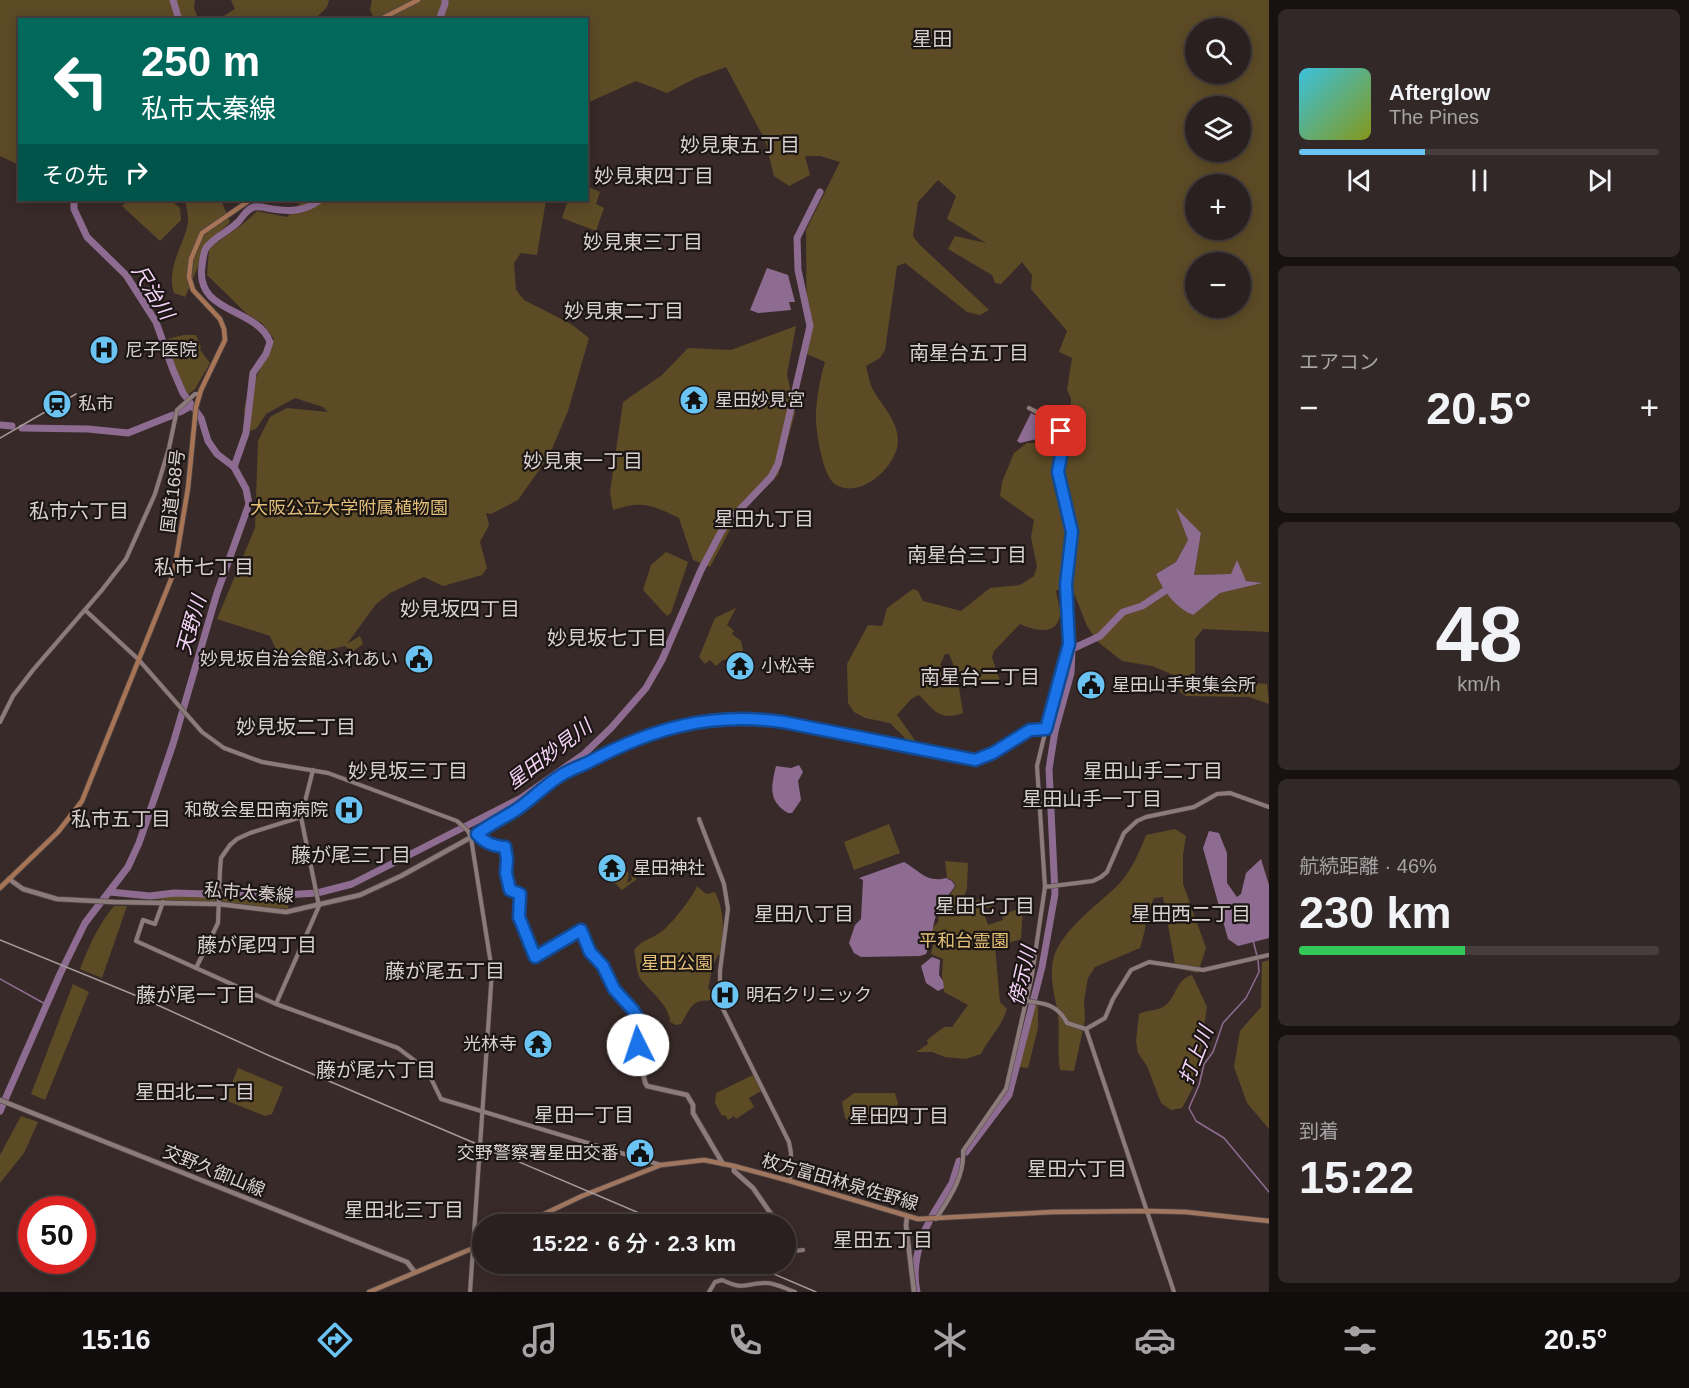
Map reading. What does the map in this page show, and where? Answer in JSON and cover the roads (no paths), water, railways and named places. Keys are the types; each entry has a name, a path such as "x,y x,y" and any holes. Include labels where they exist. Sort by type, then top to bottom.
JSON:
{"highway":[{"path":"384,18 418,0"},
{"name":"国道168号","path":"0,888 58,832 82,801 176,564 188,488 196,407 199,394 223,349 224,329 217,316 193,290 189,277 189,266 202,233 249,201"}],"main road":[{"name":"私市太秦線","path":"9,879 23,890 46,897 114,903 219,904 286,912 360,895 401,876 477,834"},
{"path":"477,834 484,842 505,847 507,883 510,890 520,894 519,917 535,957 581,930 590,952 603,966 614,989 633,1010 640,1022 639,1054 647,1086 687,1095 693,1105 693,1113 723,1164"},
{"name":"交野久御山線","path":"0,1100 407,1262 414,1271"},
{"name":"枚方富田林泉佐野線","path":"545,1214 602,1187 661,1165 704,1160 790,1181 907,1217 936,1220 1052,1212 1148,1211 1186,1212 1269,1221"},
{"path":"734,1168 753,1188 771,1214"},
{"path":"907,1217 914,1292"},
{"path":"369,1292 414,1271 472,1249"}],"street":[{"path":"0,722 13,696 33,670 126,559 155,495 177,410 195,394 199,394"},
{"path":"936,1220 958,1181 963,1151 998,1104 1006,1089 1026,1000 1045,886 1037,766 1068,652 1066,584 1072,532 1058,472 1064,439 1054,421 1029,408"},
{"path":"85,610 138,659 190,720 212,740 236,754 262,762 313,770 356,782 441,814 464,827 471,838 492,971 475,1214"},
{"path":"477,834 516,810 574,768 626,743 666,728 707,720 759,719 783,722 975,760 993,753 1030,730 1046,729"},
{"path":"276,1004 319,906 301,816 313,770"},
{"path":"1045,886 1093,881 1101,877 1107,872 1124,833 1137,821 1146,817 1194,807 1217,794 1230,793 1269,807"},
{"path":"196,968 218,923 221,858 237,839 301,816"},
{"path":"699,819 724,884 728,909 720,971 720,1003 789,1142 790,1181"},
{"path":"163,902 155,924 143,920 136,941 276,1004 398,1048 427,1070 441,1099 661,1165"},
{"path":"1026,1000 1050,1005 1059,1010 1067,1023 1086,1029 1105,1018 1113,999 1131,970 1149,962 1203,970 1269,955"},
{"path":"1086,1029 1174,1292"},
{"path":"796,1251 803,1250"},
{"path":"470,1292 472,1263"},
{"path":"709,1292 715,1282 722,1280 741,1287 764,1283 773,1284 795,1292"}],"waterway":[{"name":"尺治川","path":"173,0 178,18"},
{"name":"天野川","path":"440,18 445,0"},
{"name":"星田妙見川","path":"110,892 150,896 174,893 268,896 317,893 352,884 521,798 584,754 611,728 646,688 662,660 701,570 721,532 771,477 778,464 810,326 798,270 797,238 820,192"},
{"name":"尺治川","path":"74,201 74,209 87,237 126,275 156,322 183,393 201,418 208,441 217,454 234,467"},
{"name":"天野川","path":"0,1111 85,923 128,867 139,843 173,744 217,593 249,504 246,489 234,467 246,433 253,373 266,354 270,342 253,322 217,302 208,293 202,282 204,252 209,244 234,226 251,208 298,210 318,201"},
{"path":"180,412 191,406"},
{"path":"22,428 88,429 128,433 173,415"},
{"path":"0,425 12,426"},
{"name":"傍示川","path":"966,1152 1009,1095 1042,967 1055,894 1049,769 1055,731 1071,673 1072,649 1100,636 1123,612 1142,606 1172,586"},
{"name":"打上川","path":"1253,940 1257,956"},
{"name":"打上川","path":"1258,960 1259,972 1246,998 1223,1023 1213,1052 1204,1064 1199,1085 1189,1108 1196,1121 1224,1138 1269,1192"},
{"path":"0,979 47,1005"},
{"name":"傍示川","path":"932,1216 952,1183 959,1161"},
{"name":"傍示川","path":"917,1292 915,1275 917,1256 929,1222"}],"railway":[{"path":"0,438 76,394"},
{"path":"0,940 142,998 270,1056 641,1214"},
{"path":"774,1274 816,1292"}],"place":[{"name":"尼子医院","path":"104,350"},
{"name":"星田妙見宮","path":"694,400"},
{"name":"私市","path":"57,404"},
{"name":"妙見坂自治会館ふれあい","path":"419,659"},
{"name":"小松寺","path":"740,666"},
{"name":"星田山手東集会所","path":"1091,685"},
{"name":"和敬会星田南病院","path":"349,810"},
{"name":"星田神社","path":"612,868"},
{"name":"明石クリニック","path":"725,995"},
{"name":"光林寺","path":"538,1044"},
{"name":"交野警察署星田交番","path":"640,1153"}],"district":[{"name":"星田","path":"932,39"},
{"name":"妙見東五丁目","path":"740,145"},
{"name":"妙見東四丁目","path":"654,176"},
{"name":"妙見東三丁目","path":"643,242"},
{"name":"妙見東二丁目","path":"624,311"},
{"name":"南星台五丁目","path":"969,353"},
{"name":"妙見東一丁目","path":"583,461"},
{"name":"私市六丁目","path":"79,511"},
{"name":"星田九丁目","path":"764,519"},
{"name":"南星台三丁目","path":"967,555"},
{"name":"私市七丁目","path":"204,567"},
{"name":"妙見坂四丁目","path":"460,609"},
{"name":"妙見坂七丁目","path":"607,638"},
{"name":"南星台二丁目","path":"980,677"},
{"name":"妙見坂二丁目","path":"296,727"},
{"name":"妙見坂三丁目","path":"408,771"},
{"name":"星田山手二丁目","path":"1153,771"},
{"name":"星田山手一丁目","path":"1092,799"},
{"name":"私市五丁目","path":"121,819"},
{"name":"藤が尾三丁目","path":"351,855"},
{"name":"星田七丁目","path":"985,906"},
{"name":"星田八丁目","path":"804,914"},
{"name":"星田西二丁目","path":"1191,914"},
{"name":"藤が尾四丁目","path":"257,945"},
{"name":"藤が尾五丁目","path":"445,971"},
{"name":"藤が尾一丁目","path":"196,995"},
{"name":"藤が尾六丁目","path":"376,1070"},
{"name":"星田北二丁目","path":"195,1092"},
{"name":"星田一丁目","path":"584,1115"},
{"name":"星田四丁目","path":"899,1116"},
{"name":"星田六丁目","path":"1077,1169"},
{"name":"星田北三丁目","path":"404,1210"},
{"name":"星田五丁目","path":"883,1240"}],"park label":[{"name":"大阪公立大学附属植物園","path":"349,508"},
{"name":"平和台霊園","path":"964,941"},
{"name":"星田公園","path":"677,963"}]}
